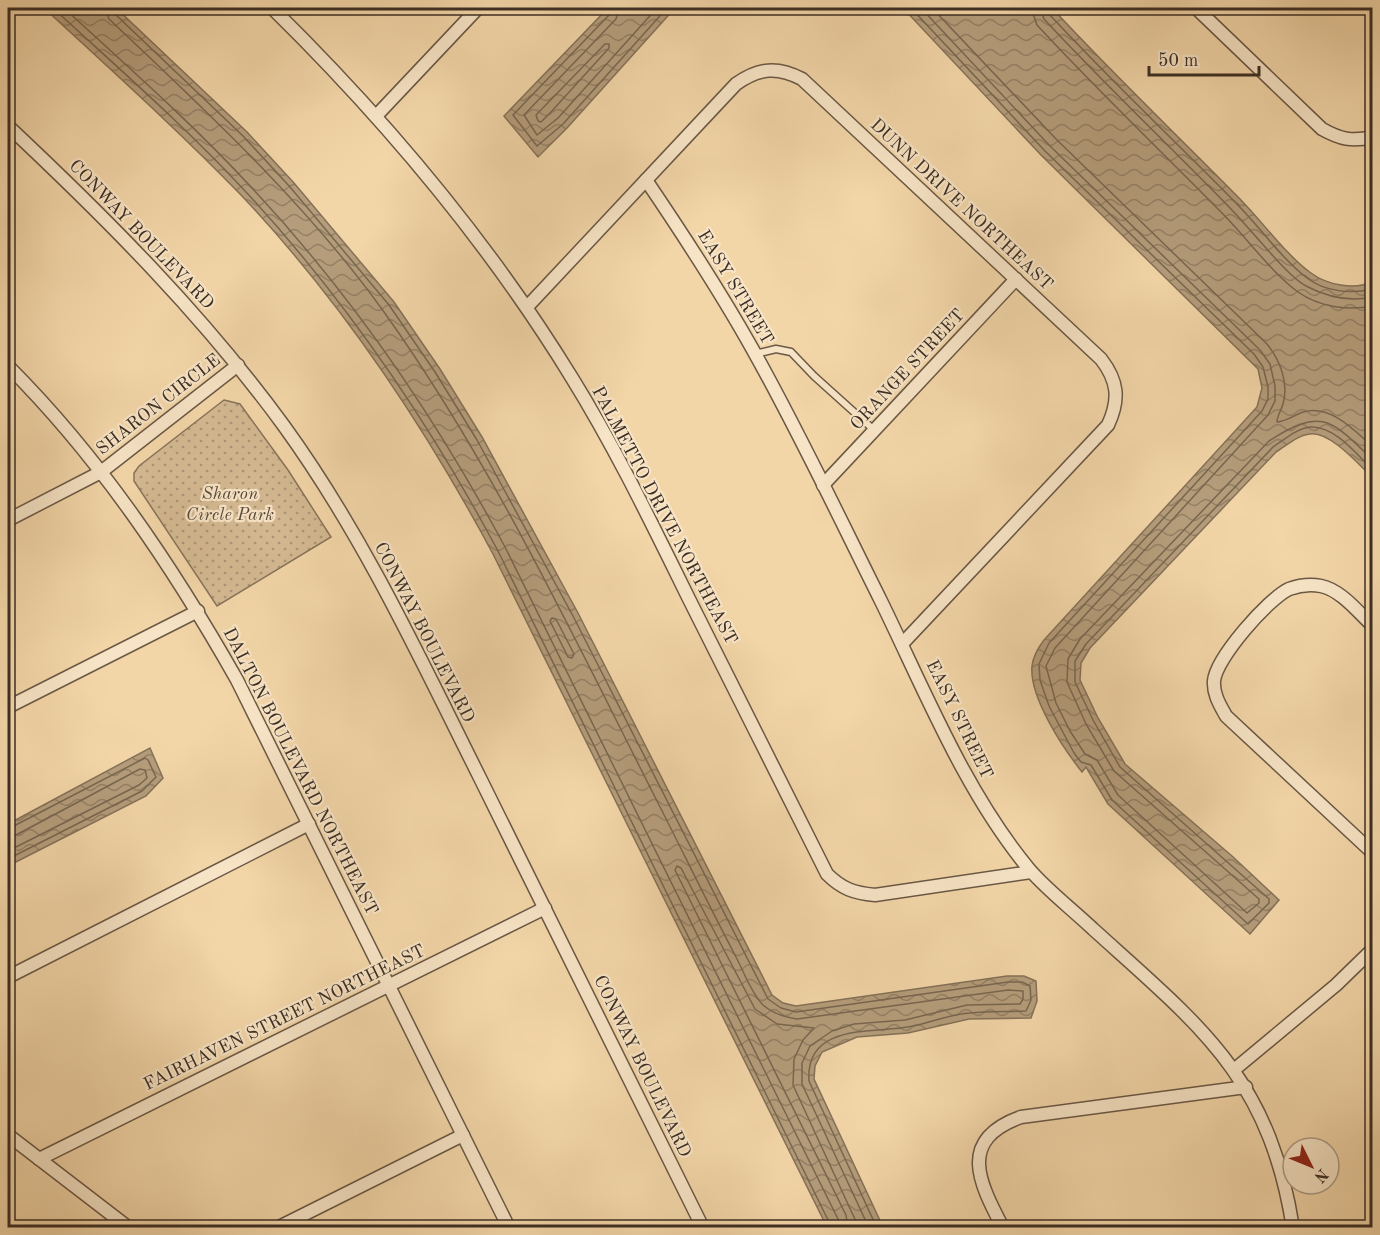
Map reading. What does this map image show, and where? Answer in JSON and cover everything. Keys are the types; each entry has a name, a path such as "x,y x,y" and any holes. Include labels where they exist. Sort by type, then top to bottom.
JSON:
{"street":[{"name":"PALMETTO DRIVE NORTHEAST","path":"272,8 377,115 453,205 527,307 572,378 634,488 827,874 840,886 856,894 875,895 1032,872"},
{"path":"377,115 478,8"},
{"path":"1196,8 1322,129 1338,138 1356,141 1372,137"},
{"name":"DUNN DRIVE NORTHEAST","path":"527,307 736,84 750,74 768,69 786,70 802,79 1101,359 1112,373 1117,390 1116,408 1108,425 902,645"},
{"name":"CONWAY BOULEVARD","path":"8,126 140,253 238,365 297,445 358,541 397,611 703,1227"},
{"name":"EASY STREET","path":"646,180 718,289 755,354 985,810 1032,872 1197,1023 1234,1069 1246,1087 1272,1142 1284,1177 1293,1227"},
{"name":"ORANGE STREET","path":"823,485 1016,279"},
{"name":"SHARON CIRCLE","path":"8,520 101,472 238,365"},
{"name":"DALTON BOULEVARD NORTHEAST","path":"8,366 101,472 159,551 198,611 237,680 509,1227"},
{"path":"1372,625 1344,598 1324,587 1305,585 1288,590 1273,600 1227,649 1218,664 1214,682 1217,700 1226,716 1372,852"},
{"path":"8,707 198,611"},
{"path":"8,977 309,824"},
{"name":"FAIRHAVEN STREET NORTHEAST","path":"39,1159 545,908"},
{"path":"1234,1069 1260,1045 1336,985 1372,950"},
{"path":"1003,1227 983,1189 978,1171 980,1153 987,1136 1001,1124 1021,1116 1246,1087"},
{"path":"8,1135 129,1227"},
{"path":"277,1227 464,1135"}],"lane":[{"path":"755,354 776,349 791,352 874,430"}],"green space":[{"name":"Sharon Circle Park","path":"224,400 240,404 288,470 331,537 217,606 134,481 134,473 139,466"}],"water":[{"path":"44,8 116,8 247,132 294,183 394,302 440,369 482,437 578,613 772,995 783,1003 796,1006 1007,976 1024,976 1036,981 1037,1001 1031,1018 969,1019 908,1033 857,1037 822,1052 815,1066 814,1079 883,1227 827,1227 493,554 439,458 379,366 313,278 241,195 168,123"},
{"path":"608,8 675,8 538,157 504,116"},
{"path":"903,8 1052,8 1238,197 1302,266 1325,281 1341,285 1357,286 1372,282 1372,477 1344,450 1318,434 1301,436 1292,441 1276,452 1090,648 1081,663 1080,680 1098,718 1125,764 1232,856 1279,900 1250,934 1108,804 1086,767 1082,772 1049,722 1036,692 1032,666 1036,652 1044,640 1257,407 1262,388 1258,369 1041,155"},
{"path":"150,748 163,778 146,796 8,866 8,824"}]}
